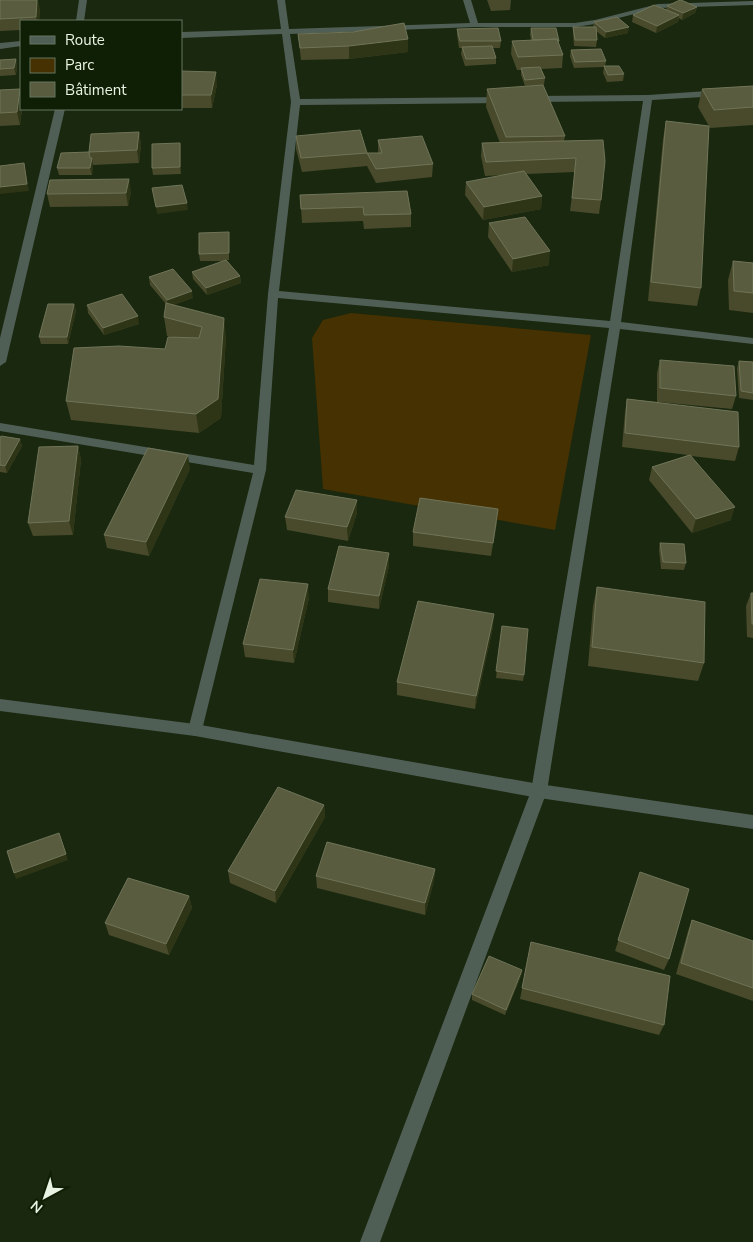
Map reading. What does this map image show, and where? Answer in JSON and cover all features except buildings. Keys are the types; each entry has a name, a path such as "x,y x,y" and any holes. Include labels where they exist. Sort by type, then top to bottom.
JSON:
{"street":[{"path":"80,20 83,0"},
{"path":"195,730 260,470 274,294 296,102 284,31 281,0"},
{"path":"467,0 475,25"},
{"path":"182,35 475,25 575,25 595,22 656,3 753,3"},
{"path":"0,46 20,44"},
{"path":"296,102 648,98 753,91"},
{"path":"370,1242 539,791 615,325 648,98"},
{"path":"0,362 60,110"},
{"path":"274,294 615,325 753,341"},
{"path":"0,427 260,470"},
{"path":"0,705 195,730 539,791 753,822"}],"green space":[{"path":"351,313 591,335 555,530 323,489 312,338 323,320"}]}
